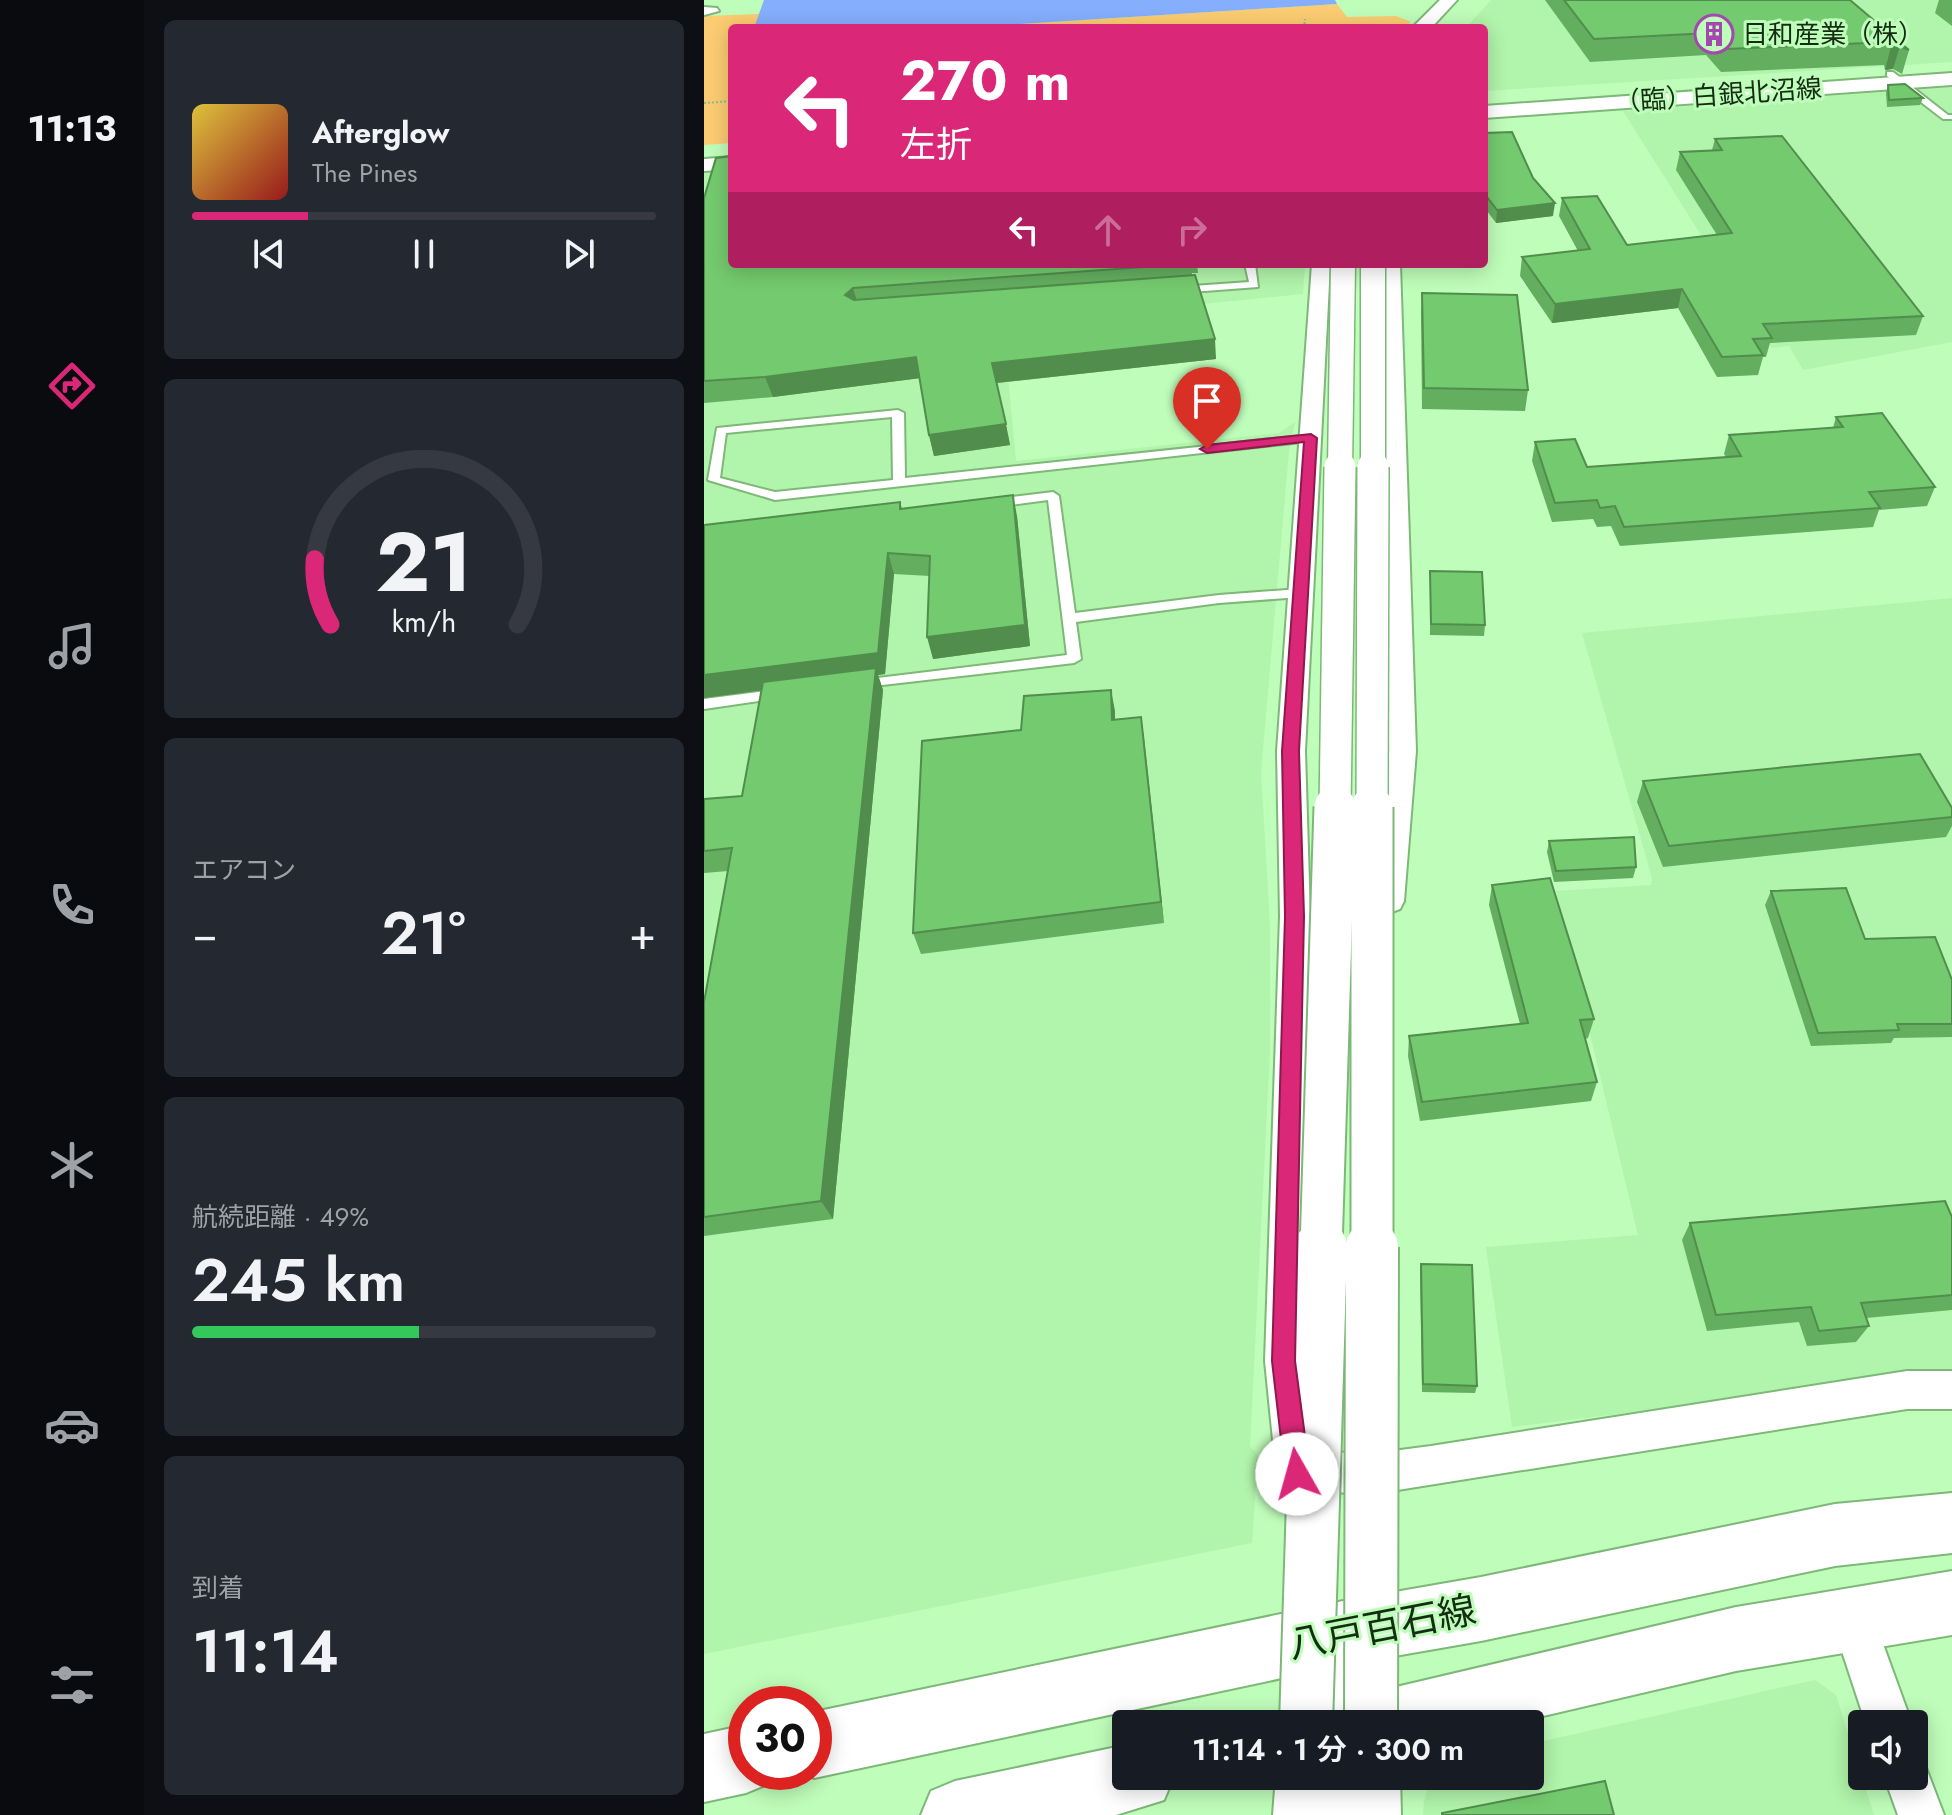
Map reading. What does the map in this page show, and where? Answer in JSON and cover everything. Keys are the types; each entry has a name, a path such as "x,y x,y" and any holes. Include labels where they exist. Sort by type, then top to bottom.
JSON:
{"main road":[{"name":"八戸百石線","path":"832,1741 1343,1633 1481,1609 1835,1535 1952,1523"},
{"path":"1435,1710 1852,1615 1952,1603"},
{"path":"704,1768 728,1763"},
{"path":"955,1815 1112,1782"}],"street":[{"path":"1427,24 1456,4"},
{"path":"1445,24 1456,4"},
{"name":"（臨）白銀北沼線","path":"1488,112 1894,78 1952,70"},
{"name":"（臨）白銀北沼線","path":"1488,101 1894,78 1952,79"},
{"path":"704,152 728,150"},
{"path":"704,165 728,163"},
{"path":"1321,268 1291,751 1295,916 1284,1361 1297,1474 1343,1633"},
{"path":"1306,1710 1335,812 1343,268"},
{"path":"1371,1710 1373,268"},
{"path":"1340,1710 1343,1633 1385,1472 1393,1332 1388,907 1402,751 1391,268"},
{"path":"1297,1474 1385,1472 1907,1390 1952,1390"},
{"path":"1852,1615 1884,1710"},
{"path":"1303,1815 1304,1790"},
{"path":"1340,1790 1340,1815"},
{"path":"1371,1790 1371,1815"},
{"path":"1912,1790 1921,1815"}],"lane":[{"path":"1894,78 1946,117 1952,117"},
{"path":"1160,292 1255,285 1251,268"},
{"path":"899,482 898,413 721,430 714,480 775,496 1311,438"},
{"path":"843,687 1074,659 1053,496 990,503"},
{"path":"1071,618 1219,599 1301,593"},
{"path":"704,704 796,693"}],"path":[{"path":"1304,24 1305,19"},
{"path":"704,103 728,101"}],"shaded area":[{"path":"1491,0 1952,0 1952,62 1488,91 1488,24 1470,24"},
{"path":"1337,4 1347,17 1396,16 1411,22 1409,24 1020,24"},
{"path":"760,14 756,24 728,24 728,143 704,145 704,16"},
{"path":"1952,87 1952,342 1803,370 1789,346 1772,348 1623,111"},
{"path":"728,169 728,268 1305,268 1303,294 1003,324 1016,461 1279,433 1295,422 1289,451 1261,772 1270,925 1270,1051 1250,1446 1258,1455 1252,1543 704,1654 704,171"},
{"path":"1952,598 1952,1377 1905,1379 1512,1427 1486,1247 1638,1235 1556,891 1651,885 1652,878 1582,633"},
{"path":"1815,1680 1836,1695 1848,1733 1848,1790 1866,1790 1874,1815 1423,1815 1428,1790 1544,1790 1544,1741"}],"water":[{"path":"764,0 1335,0 1337,4 1020,24 755,24"}],"building":[{"path":"1564,0 1850,0 1909,50 1900,46 1891,47 1891,42 1726,49 1710,33 1594,39"},
{"path":"1905,84 1923,98 1889,100 1888,85"},
{"path":"1512,132 1533,178 1555,203 1497,210 1488,198 1488,133"},
{"path":"1782,136 1923,316 1763,324 1772,338 1753,339 1763,355 1722,357 1682,289 1555,304 1522,257 1590,249 1562,198 1597,196 1627,245 1732,233 1680,152 1722,150 1715,139"},
{"path":"728,156 728,268 1130,268 853,288 845,295 854,300 1195,275 1215,339 992,363 1006,424 929,435 916,357 765,377 704,381 704,198 716,158"},
{"path":"1422,293 1517,295 1528,390 1424,388"},
{"path":"1882,413 1935,487 1869,492 1880,508 1624,527 1615,506 1600,508 1597,500 1555,503 1535,442 1575,439 1587,467 1741,456 1729,435 1843,427 1836,417"},
{"path":"1013,495 1025,625 927,637 930,556 888,553 878,653 704,675 704,525 900,502 900,509"},
{"path":"1430,571 1482,572 1485,625 1431,624"},
{"path":"876,668 821,1201 704,1217 704,1002 732,848 704,851 704,799 742,796 763,682"},
{"path":"1111,690 1112,720 1141,717 1161,902 913,933 922,741 1021,730 1024,696"},
{"path":"1920,754 1952,808 1952,817 1669,846 1643,781"},
{"path":"1634,837 1636,867 1556,871 1549,841"},
{"path":"1550,878 1594,1019 1580,1020 1597,1082 1422,1102 1409,1036 1528,1023 1492,885"},
{"path":"1846,888 1865,939 1935,937 1952,980 1952,1024 1897,1024 1899,1030 1818,1033 1771,891"},
{"path":"1945,1201 1952,1217 1952,1295 1861,1303 1869,1326 1819,1331 1811,1307 1716,1315 1690,1223"},
{"path":"1421,1264 1472,1265 1477,1386 1423,1384"},
{"path":"1605,1781 1614,1815 1442,1815 1442,1813"}],"place":[{"name":"日和産業（株）","path":"1714,34"}],"route":[{"path":"1207,449 1311,438 1291,751 1295,916 1284,1361 1297,1474"}]}
